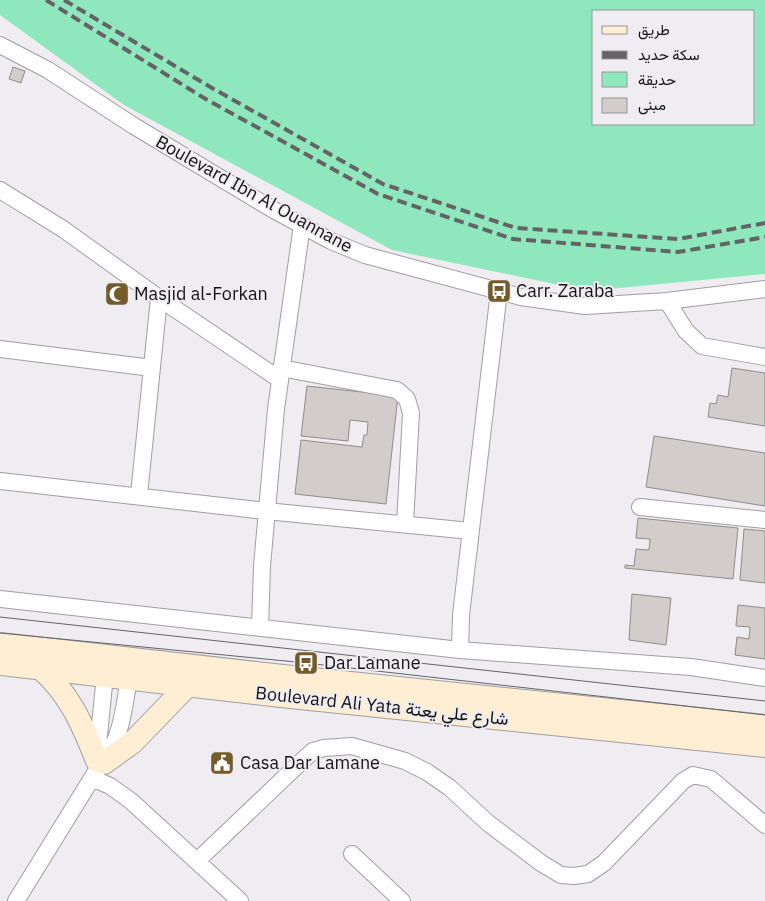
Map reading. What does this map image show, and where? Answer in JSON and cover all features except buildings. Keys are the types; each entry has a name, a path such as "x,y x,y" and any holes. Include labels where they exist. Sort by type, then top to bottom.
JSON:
{"main road":[{"name":"Boulevard Ali Yata شارع علي يعتة","path":"0,644 130,669 765,726"},
{"name":"Boulevard Ali Yata شارع علي يعتة","path":"0,664 40,668 105,665"},
{"path":"40,668 66,696 85,730 98,768 133,742 188,685"},
{"name":"Boulevard Ali Yata شارع علي يعتة","path":"130,669 188,685 765,746"}],"street":[{"name":"Boulevard Ibn Al Ouannane","path":"0,45 48,70 188,160 302,225 365,255 499,291 548,302 585,306 667,301 765,289"},
{"path":"0,190 63,229 159,298 280,373 378,385 402,394 407,399 411,413 405,524"},
{"path":"260,626 266,511 280,373 302,225"},
{"path":"460,650 461,615 499,291"},
{"path":"139,495 159,298"},
{"path":"667,301 686,331 702,346 765,357"},
{"path":"0,349 152,368"},
{"path":"0,481 139,495 266,511 471,531"},
{"path":"640,508 765,520"},
{"path":"0,599 260,626 460,650 691,667 765,678"},
{"path":"105,665 98,768 110,786 131,801 240,901"},
{"path":"16,901 98,768 110,754 117,736 130,669"},
{"path":"197,861 313,751 334,746 352,746 376,751 428,772 450,788 488,823 561,875 588,874 604,863 683,781 693,775 711,779 765,825"},
{"path":"352,854 402,901"}],"green space":[{"path":"0,0 765,0 765,274 588,291 392,250 124,105 0,15"}],"tram line":[{"path":"0,617 765,701"},
{"path":"0,633 306,663 765,715"}],"railway":[{"path":"46,0 204,98 378,194 513,239 678,252 765,237"},
{"path":"64,0 212,88 383,184 516,228 678,239 765,223"}],"place":[{"name":"Carr. Zaraba","path":"499,291"},
{"name":"Masjid al-Forkan","path":"117,294"},
{"name":"Dar Lamane","path":"306,663"},
{"name":"Casa Dar Lamane","path":"222,763"}]}
